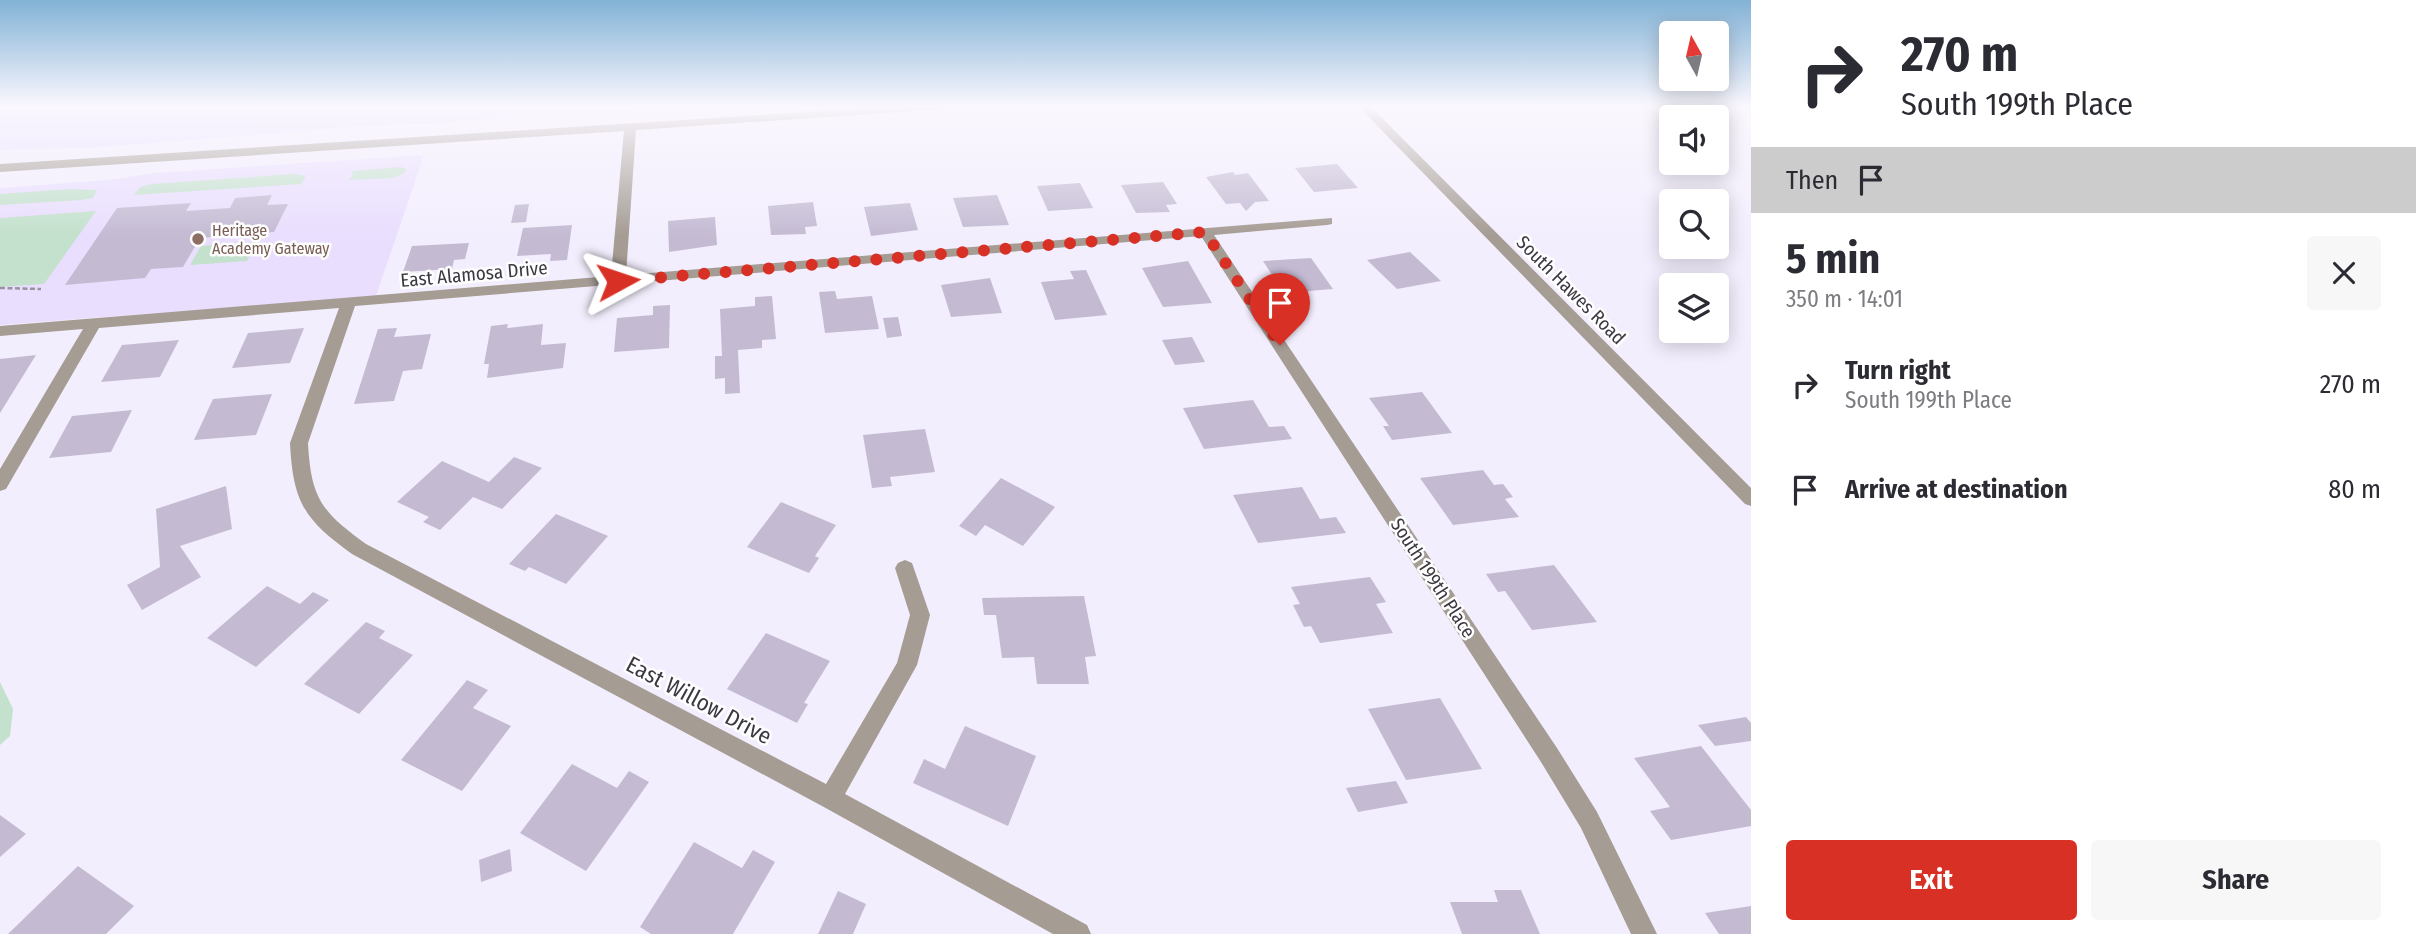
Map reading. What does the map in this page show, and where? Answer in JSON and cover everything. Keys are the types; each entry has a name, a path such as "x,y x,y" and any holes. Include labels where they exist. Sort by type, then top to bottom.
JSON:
{"street":[{"path":"0,168 283,150"},
{"path":"618,281 628,150"},
{"name":"South Hawes Road","path":"1407,150 1751,499"},
{"name":"East Alamosa Drive","path":"0,331 1327,221"},
{"name":"South 199th Place","path":"1205,232 1562,776 1589,820 1644,934"},
{"name":"East Willow Drive","path":"348,304 299,443 302,481 308,499 326,525 359,549 830,798 1078,934"},
{"path":"0,484 94,324"},
{"path":"830,798 907,665 920,615 905,568"}],"path":[{"path":"0,288 41,289"}],"shaded area":[{"name":"Heritage Academy Gateway","path":"424,155 376,296 0,325 0,188 108,180 154,173"}],"green space":[{"path":"401,167 407,169 403,174 392,178 349,180 353,175 351,171"},
{"path":"294,174 306,176 301,184 134,195 140,187 151,184"},
{"path":"69,189 97,190 93,198 81,200 0,205 0,194"},
{"path":"96,211 44,284 0,287 0,218"},
{"path":"256,242 247,261 190,265 201,246"},
{"path":"0,682 13,709 10,736 0,745"}],"building":[{"path":"1337,164 1358,188 1314,192 1295,168"},
{"path":"1233,172 1235,175 1248,173 1269,201 1255,202 1246,211 1240,203 1226,204 1206,177"},
{"path":"1163,182 1177,204 1166,205 1170,212 1136,213 1121,185"},
{"path":"1080,183 1093,208 1048,211 1037,186"},
{"path":"272,195 267,205 288,204 274,232 200,238 183,267 151,269 145,278 65,285 117,208 191,203 186,211 230,208 235,198"},
{"path":"997,195 1009,225 963,227 953,198"},
{"path":"813,202 817,226 805,227 806,234 771,235 768,206"},
{"path":"910,203 918,230 871,236 864,207"},
{"path":"529,204 526,222 511,223 515,205"},
{"path":"715,217 717,245 669,252 668,221"},
{"path":"572,225 567,260 550,261 551,254 517,256 523,228"},
{"path":"469,243 465,259 454,260 452,269 403,272 412,246"},
{"path":"1410,252 1441,281 1397,289 1367,260"},
{"path":"1311,258 1333,289 1284,293 1263,261"},
{"path":"1188,261 1212,303 1163,307 1142,268"},
{"path":"1086,270 1107,315 1055,320 1041,282 1074,279 1070,271"},
{"path":"990,278 1002,313 951,317 941,285"},
{"path":"835,291 837,299 872,296 879,329 825,333 819,292"},
{"path":"772,296 776,339 762,340 762,348 738,350 740,393 725,394 725,378 715,379 715,356 722,356 720,309 755,306 755,297"},
{"path":"670,305 669,348 614,352 617,318 653,315 653,306"},
{"path":"898,317 902,336 887,338 883,318"},
{"path":"508,324 507,328 543,324 541,345 566,343 563,368 487,378 489,364 484,364 491,326"},
{"path":"304,328 290,363 232,368 248,333"},
{"path":"397,328 394,337 431,334 422,369 403,371 394,401 354,404 378,329"},
{"path":"1192,337 1205,362 1175,365 1162,340"},
{"path":"179,340 160,377 101,382 122,345"},
{"path":"36,355 0,413 0,359"},
{"path":"1422,392 1452,433 1392,440 1383,426 1389,426 1369,398"},
{"path":"272,394 256,435 194,440 213,399"},
{"path":"1253,400 1269,427 1284,426 1292,439 1204,449 1183,408"},
{"path":"132,410 111,452 49,458 72,416"},
{"path":"925,429 935,472 890,477 892,486 872,488 863,435"},
{"path":"514,457 542,468 502,509 473,497 440,530 423,522 429,517 397,502 442,461 489,482"},
{"path":"1483,470 1494,485 1503,484 1513,497 1505,499 1519,517 1453,525 1420,478"},
{"path":"1001,478 1055,507 1023,546 985,525 976,536 959,526"},
{"path":"226,486 232,529 180,546 201,577 142,610 127,585 160,567 156,509"},
{"path":"1302,487 1320,519 1336,517 1346,533 1258,543 1233,495"},
{"path":"781,502 836,525 815,556 819,558 809,573 747,547"},
{"path":"556,514 608,536 566,584 529,567 525,571 509,564"},
{"path":"1554,565 1597,622 1532,630 1505,591 1498,592 1486,574"},
{"path":"1370,577 1386,602 1376,604 1393,633 1320,643 1311,626 1304,627 1293,605 1300,604 1291,587"},
{"path":"267,586 300,604 313,592 329,600 256,667 207,638"},
{"path":"1084,596 1096,656 1085,657 1089,684 1037,684 1034,657 1002,658 996,615 984,615 982,598"},
{"path":"366,622 385,631 379,638 413,655 359,714 304,684"},
{"path":"766,633 830,661 804,703 808,704 797,723 727,689"},
{"path":"467,680 488,690 473,708 511,726 462,791 401,760"},
{"path":"1440,698 1482,769 1406,780 1368,709"},
{"path":"1746,717 1751,723 1751,741 1715,746 1698,725"},
{"path":"965,726 1036,756 1008,826 913,783 924,759 945,769"},
{"path":"1701,746 1751,810 1751,826 1671,840 1650,811 1670,807 1634,758"},
{"path":"572,764 617,788 629,771 649,782 586,871 520,833"},
{"path":"1396,781 1408,803 1358,812 1346,788"},
{"path":"0,815 26,834 0,857"},
{"path":"694,842 742,868 753,850 775,862 733,934 651,934 640,927"},
{"path":"510,849 512,871 481,882 479,860"},
{"path":"78,866 134,906 106,934 8,934"},
{"path":"1494,890 1521,890 1540,934 1462,934 1450,902 1498,902"},
{"path":"838,891 866,904 853,934 818,934"},
{"path":"1751,906 1751,934 1719,934 1705,913"}],"place":[{"name":"Heritage Academy Gateway","path":"198,239"}],"route":[{"path":"618,281 1205,232 1280,345"}]}
